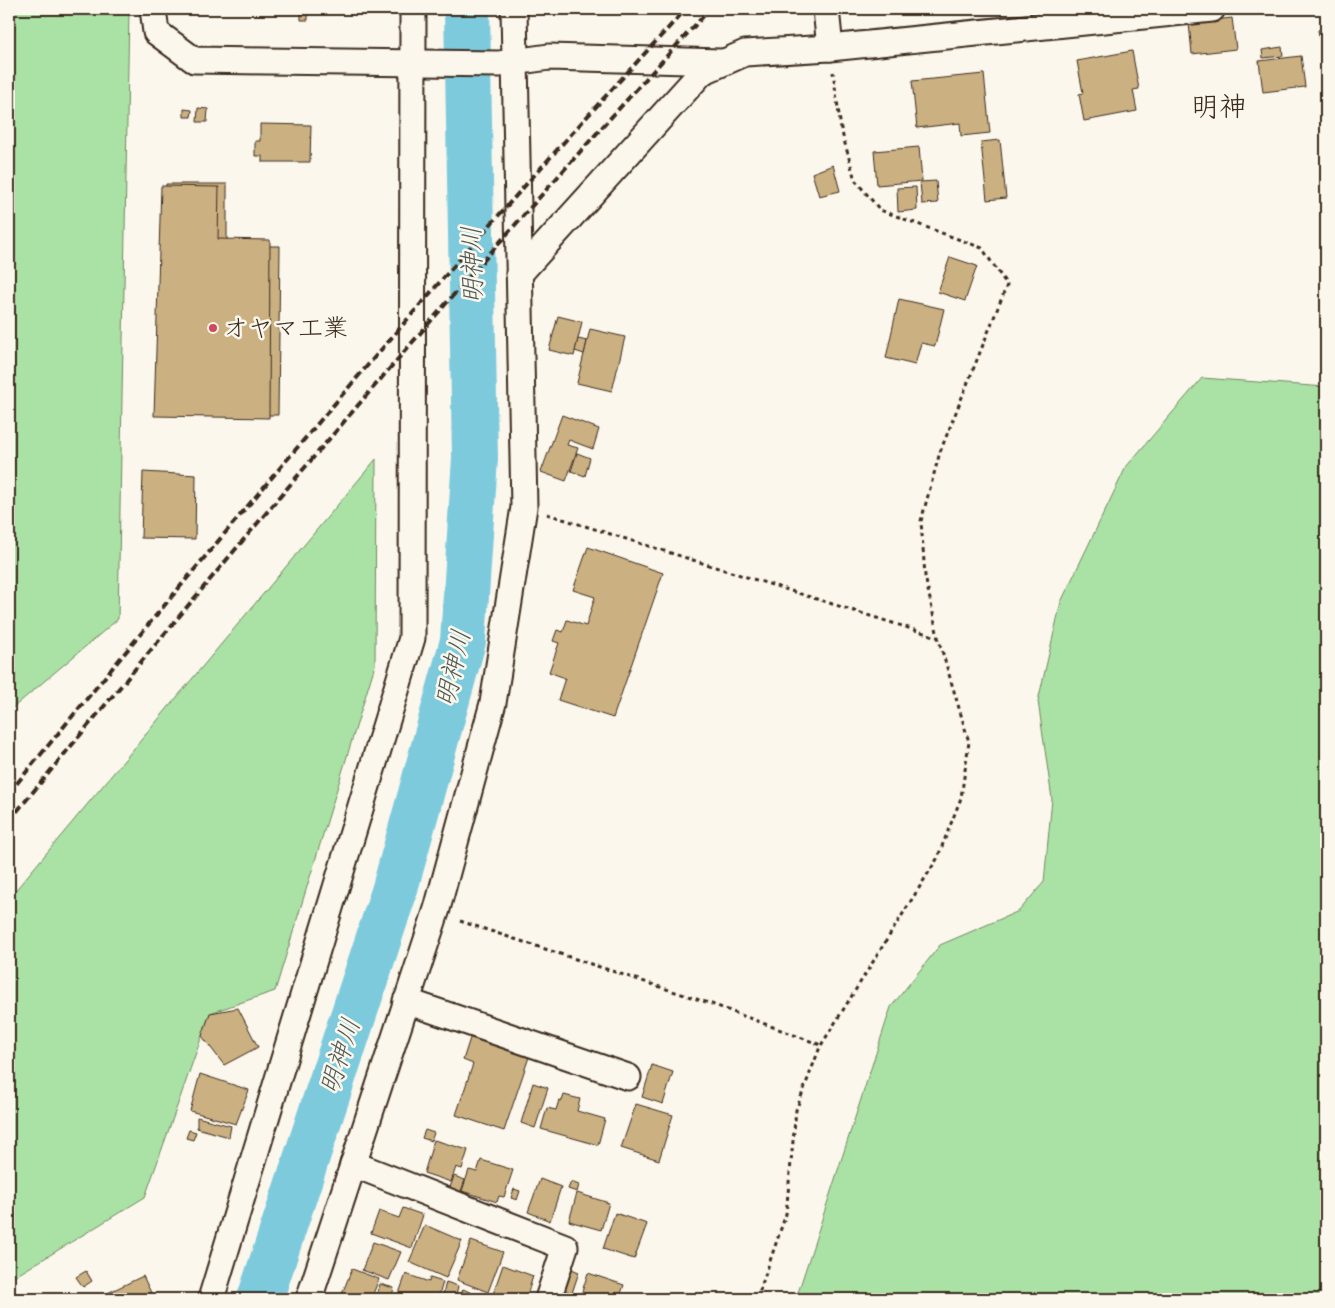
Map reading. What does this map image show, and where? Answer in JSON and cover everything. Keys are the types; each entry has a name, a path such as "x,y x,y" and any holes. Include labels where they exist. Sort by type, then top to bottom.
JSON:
{"street":[{"path":"153,9 156,32 194,60 426,64 507,63 549,57 724,62"},
{"path":"211,1299 412,638 426,64 413,9"},
{"path":"309,1299 435,913 493,703 524,507 519,274 507,63 514,9"},
{"path":"826,9 830,48"},
{"path":"519,274 702,72 745,53 830,48 1212,9"},
{"path":"406,1001 628,1077"},
{"path":"353,1164 565,1247 548,1299"}],"path":[{"path":"757,1299 786,1214 796,1110 821,1046 937,859 961,798 970,742 938,637 925,576 921,521 940,452 1007,285 982,248 880,210 855,180 841,129 830,48"},
{"path":"524,507 673,552 938,637"},
{"path":"435,913 700,999 821,1046"}],"green space":[{"path":"9,9 129,9 118,619 9,711"},
{"path":"1202,378 1326,387 1326,1299 796,1299 891,1007 940,945 1019,911 1044,882 1052,799 1038,701 1061,602 1126,467"},
{"path":"376,459 375,665 275,991 210,1013 145,1197 9,1280 9,898"}],"building":[{"path":"187,9 258,9 187,10"},
{"path":"301,13 308,14 308,20 301,20"},
{"path":"1232,18 1236,49 1192,54 1189,23"},
{"path":"1326,28 1326,75 1325,75 1318,30"},
{"path":"1282,47 1283,56 1263,58 1262,50"},
{"path":"1132,51 1139,89 1133,90 1137,111 1084,121 1079,94 1083,93 1077,61"},
{"path":"1301,56 1305,87 1263,92 1259,61"},
{"path":"984,74 990,133 961,136 960,123 917,128 912,81"},
{"path":"198,108 208,109 207,122 197,122"},
{"path":"184,109 192,110 191,117 184,117"},
{"path":"260,124 311,125 310,162 262,162 262,156 255,156 255,141 260,141"},
{"path":"1000,140 1006,198 987,200 981,142"},
{"path":"919,147 922,181 877,185 874,151"},
{"path":"833,165 840,191 819,196 812,173"},
{"path":"936,181 938,203 922,204 920,182"},
{"name":"オヤマ工業","path":"166,184 227,184 227,246 280,246 278,415 165,415"},
{"name":"オヤマ工業","path":"161,186 219,187 218,239 270,240 269,418 154,416"},
{"path":"916,187 917,210 898,212 897,188"},
{"path":"950,257 977,266 965,301 938,292"},
{"path":"899,299 944,309 935,346 921,343 915,365 886,358"},
{"path":"558,316 582,322 574,356 549,350"},
{"path":"590,329 625,337 612,391 577,383"},
{"path":"578,339 587,341 584,354 575,351"},
{"path":"562,415 599,429 593,449 569,440 567,445 578,448 566,481 541,472"},
{"path":"577,453 590,458 585,476 571,471"},
{"path":"143,472 196,475 195,539 141,538"},
{"path":"588,547 663,573 613,718 558,700 565,678 549,672 559,643 553,641 557,630 563,632 567,620 586,626 595,597 573,590"},
{"path":"238,1008 258,1047 224,1065 202,1036 210,1013"},
{"path":"472,1032 531,1051 504,1131 456,1115 473,1064 463,1060"},
{"path":"652,1065 673,1072 663,1104 642,1097"},
{"path":"200,1074 249,1090 236,1124 190,1111"},
{"path":"533,1083 548,1088 535,1128 521,1123"},
{"path":"564,1095 580,1099 577,1111 605,1119 598,1145 541,1129 547,1108 556,1110 559,1100 562,1101"},
{"path":"636,1104 673,1115 659,1160 621,1148"},
{"path":"197,1117 231,1126 229,1137 197,1128"},
{"path":"189,1130 196,1132 193,1140 186,1138"},
{"path":"425,1130 434,1133 431,1141 422,1138"},
{"path":"434,1140 468,1150 462,1169 456,1167 451,1182 424,1173"},
{"path":"481,1160 513,1170 504,1197 499,1196 497,1202 462,1191 469,1170 477,1172"},
{"path":"454,1176 465,1180 458,1199 447,1196"},
{"path":"540,1179 561,1187 550,1221 528,1212"},
{"path":"571,1182 579,1185 577,1192 568,1189"},
{"path":"514,1189 520,1191 517,1200 511,1198"},
{"path":"577,1193 609,1203 601,1230 569,1221"},
{"path":"403,1208 423,1215 412,1248 371,1233 379,1211 399,1218"},
{"path":"615,1213 647,1224 634,1259 603,1249"},
{"path":"425,1225 462,1241 446,1278 409,1262"},
{"path":"471,1241 503,1252 488,1292 457,1280"},
{"path":"373,1242 401,1252 389,1280 362,1270"},
{"path":"503,1265 533,1276 526,1299 508,1299 493,1294"},
{"path":"564,1266 579,1272 572,1293 556,1287"},
{"path":"352,1269 379,1279 371,1299 340,1299"},
{"path":"86,1271 92,1281 83,1287 76,1277"},
{"path":"588,1273 624,1285 619,1299 580,1298"},
{"path":"406,1274 429,1282 430,1278 443,1282 438,1299 397,1299"},
{"path":"143,1276 154,1299 95,1299"},
{"path":"446,1282 458,1286 455,1299 442,1299"},
{"path":"380,1284 394,1288 391,1299 376,1299"},
{"path":"463,1289 485,1299 460,1299"}],"waterway":[{"name":"明神川","path":"260,1299 394,892 463,641 475,458 467,9"}],"railway":[{"path":"9,793 174,593 426,298 598,104 686,9"},
{"path":"9,821 354,410 530,208 710,9"}],"place":[{"name":"オヤマ工業","path":"213,328"}],"district":[{"name":"明神","path":"1219,106"}]}
